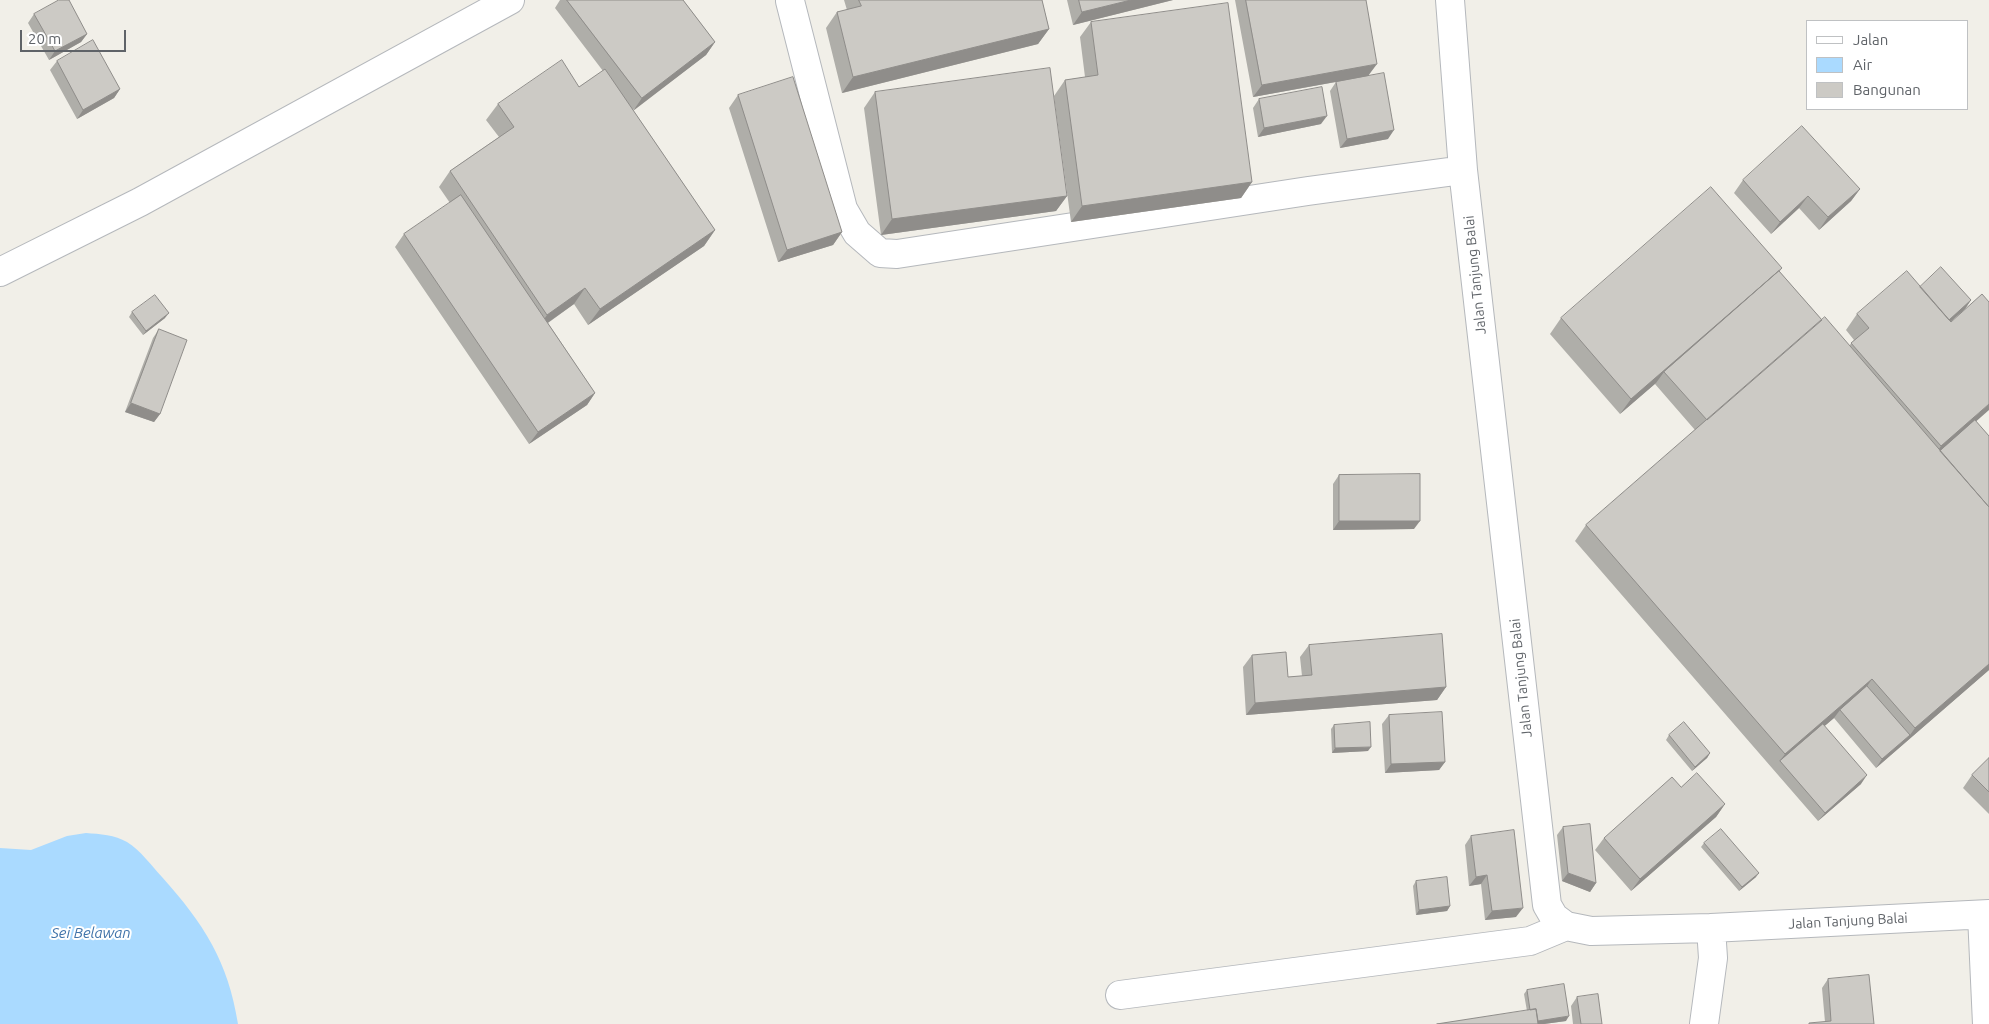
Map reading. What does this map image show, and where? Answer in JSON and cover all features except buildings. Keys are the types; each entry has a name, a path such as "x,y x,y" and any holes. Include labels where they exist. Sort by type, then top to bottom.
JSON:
{"street":[{"path":"0,272 140,202 510,0"},
{"path":"790,0 843,209 857,233 880,253 897,254 1308,191 1463,170"},
{"name":"Jalan Tanjung Balai","path":"1450,0 1463,170 1547,905 1554,917 1566,926 1590,931 1711,928 1985,915"},
{"path":"1985,915 1987,1024"},
{"path":"1120,995 1530,942 1566,926"},
{"path":"1704,1024 1713,958 1711,928"}],"water":[{"name":"Sei Belawan","path":"86,833 112,836 127,842 141,854 177,894 202,928 221,962 234,1002 238,1024 0,1024 0,848 31,850 67,836"}]}
